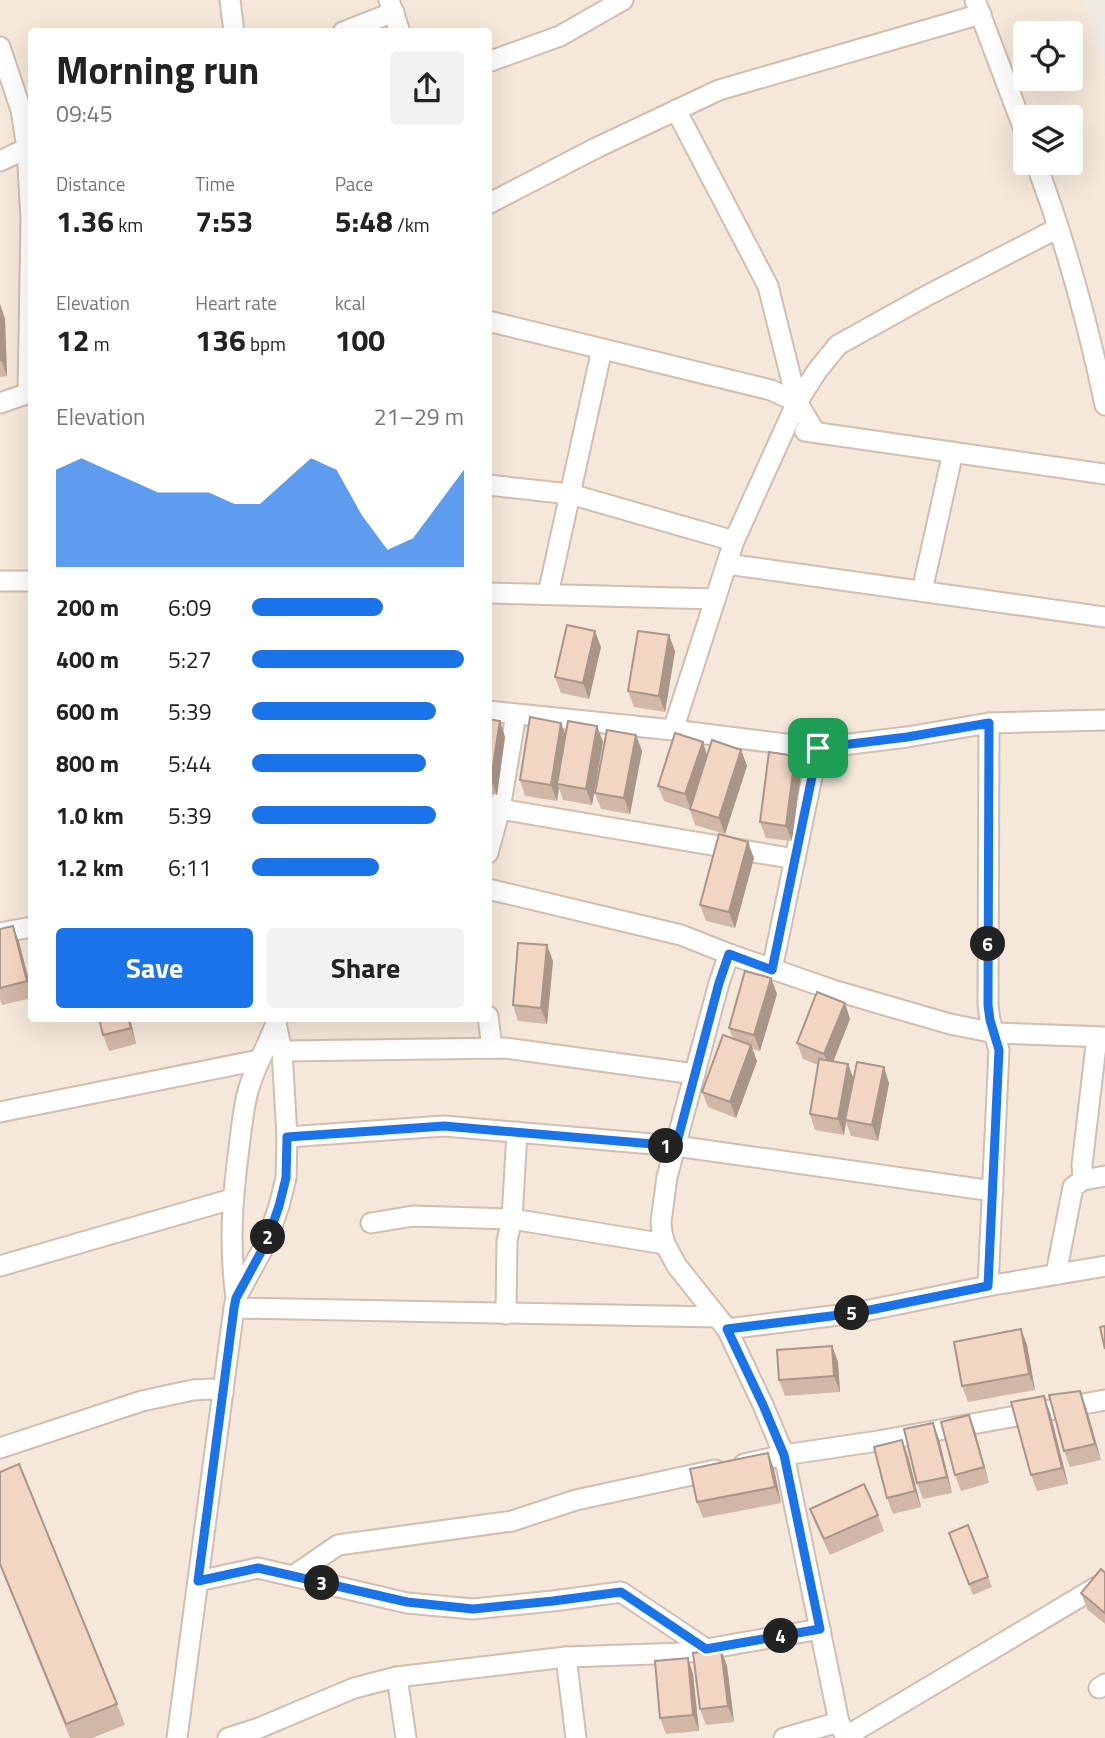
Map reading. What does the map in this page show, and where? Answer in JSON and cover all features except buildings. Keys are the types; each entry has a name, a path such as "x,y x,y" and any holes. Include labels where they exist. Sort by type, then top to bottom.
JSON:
{"street":[{"path":"230,0 234,28"},
{"path":"492,61 560,36 623,0"},
{"path":"350,28 391,6 399,28"},
{"path":"492,196 719,90 978,7 1015,105"},
{"path":"0,47 21,110 28,142"},
{"path":"676,110 768,286 797,402 815,432"},
{"path":"0,161 28,147"},
{"path":"1040,175 1099,350 1105,405"},
{"path":"673,730 734,541 797,402 817,371 838,345 1058,228"},
{"path":"492,322 771,390 797,402"},
{"path":"548,594 602,349"},
{"path":"0,403 28,394"},
{"path":"785,428 1105,474"},
{"path":"922,592 953,452"},
{"path":"492,485 570,494 734,541"},
{"path":"727,564 1105,617"},
{"path":"0,581 28,581"},
{"path":"492,593 715,599"},
{"path":"492,711 818,748 989,723 1105,720"},
{"path":"516,714 494,808 795,859"},
{"path":"988,1286 999,1050 988,1005 989,723"},
{"path":"772,970 818,748"},
{"path":"492,890 681,935 832,990 950,1024 995,1033 1101,1037 1082,1165 1083,1180"},
{"path":"0,933 28,929"},
{"path":"729,954 667,1177 661,1222 665,1244 677,1266 722,1323 763,1405 784,1455 843,1732"},
{"path":"235,1303 267,1241 286,1178 287,1137 282,1051 277,1022"},
{"path":"177,1738 235,1303 231,1256 232,1199 247,1095 277,1022"},
{"path":"489,1022 492,1048"},
{"path":"282,1051 505,1048 695,1074"},
{"path":"0,1112 259,1060"},
{"path":"287,1137 444,1126 676,1146 993,1191"},
{"path":"506,1314 507,1241 512,1219 517,1132"},
{"path":"1056,1274 1073,1187 1083,1180 1105,1176"},
{"path":"0,1266 232,1199"},
{"path":"371,1223 413,1216 512,1219 665,1244"},
{"path":"235,1303 722,1323 855,1313 1105,1266"},
{"path":"0,1448 142,1401 193,1390 212,1389 223,1393"},
{"path":"293,1576 338,1545 512,1521 576,1500 784,1455 1105,1400"},
{"path":"198,1581 258,1568 407,1602 473,1609 621,1592 706,1649"},
{"path":"784,1738 843,1732 1105,1581"},
{"path":"228,1738 259,1728 354,1688 397,1677 566,1657 684,1653 820,1629"},
{"path":"566,1657 576,1738"},
{"path":"397,1677 405,1738"}],"shaded area":[{"path":"0,0 1085,0 1105,80 1105,1738 0,1738"},
{"path":"1085,0 1105,0 1105,80"}],"route":[{"path":"989,723 988,1005 999,1050 988,1286 855,1313 727,1329 784,1455 820,1629 706,1649 621,1592 473,1609 407,1602 258,1568 198,1581 236,1298 267,1241 279,1206 286,1178 287,1137 444,1126 676,1146 729,954 772,970 818,748 989,723"}]}
